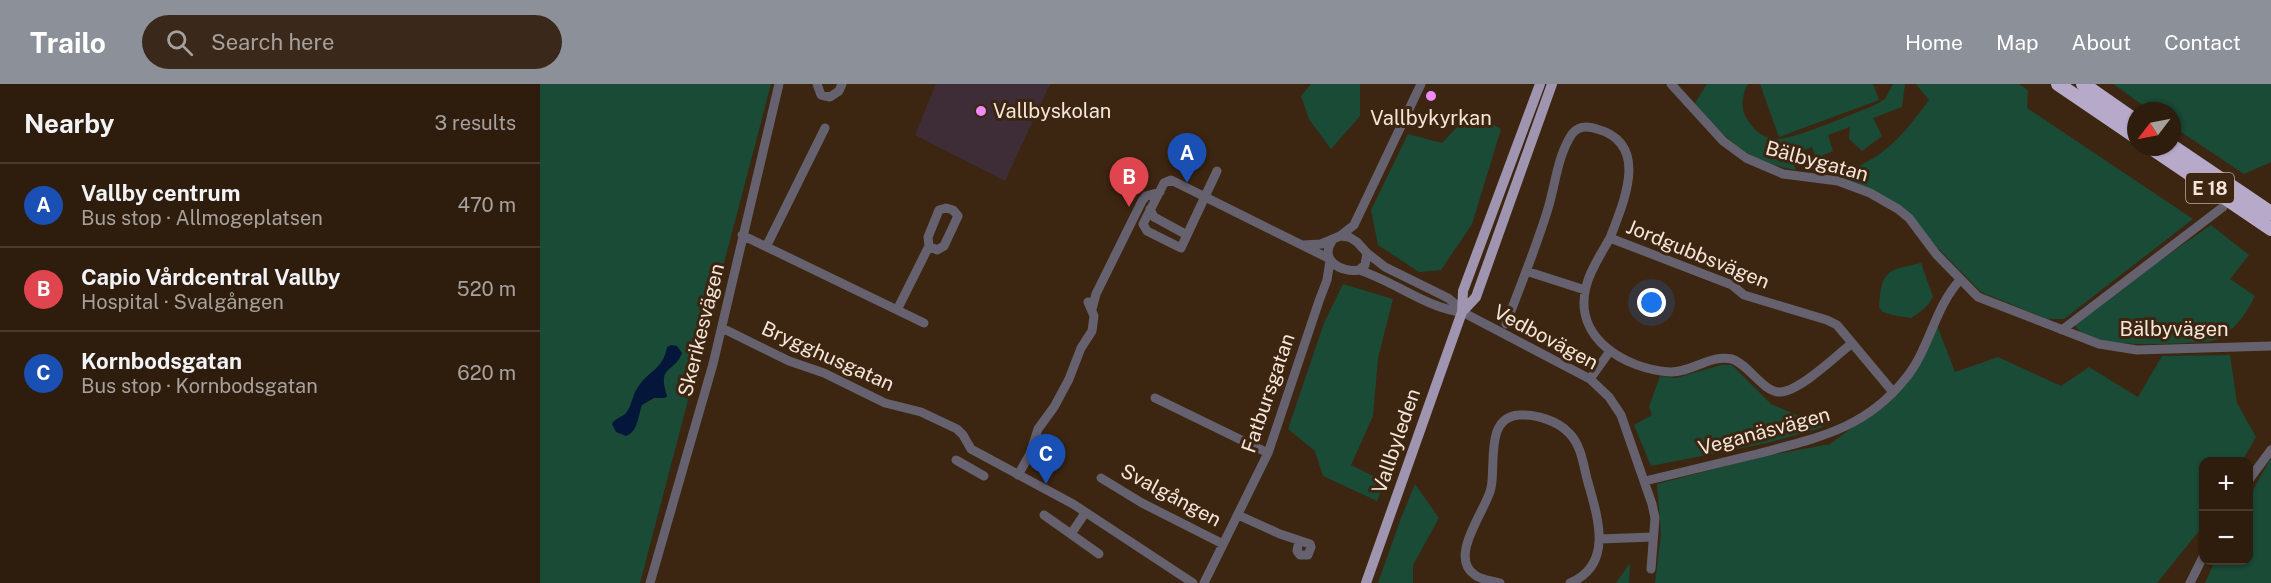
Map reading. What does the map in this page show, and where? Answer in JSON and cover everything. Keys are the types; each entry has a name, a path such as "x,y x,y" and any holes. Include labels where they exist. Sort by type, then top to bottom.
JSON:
{"highway":[{"path":"2058,84 2127,131"},
{"path":"2083,84 2127,115"},
{"name":"E 18","path":"2181,152 2271,213"},
{"name":"E 18","path":"2163,156 2271,229"}],"main road":[{"name":"Vallbyleden","path":"1366,583 1462,312 1463,291 1540,84"},
{"name":"Vallbyleden","path":"1462,312 1476,297 1552,84"}],"street":[{"name":"Skerikesvägen","path":"650,583 722,328 778,84"},
{"path":"817,84 821,95 830,98 839,91 842,84"},
{"path":"1329,260 1327,250 1336,239 1354,225 1422,84"},
{"name":"Bälbygatan","path":"1671,84 1723,141 1757,165 1783,174 1838,181 1870,193 1898,209 1909,218 1936,254 1978,297"},
{"path":"1506,324 1547,213 1566,145 1574,131 1588,126 1606,131 1618,140 1629,158 1626,192 1610,238"},
{"path":"767,245 825,128"},
{"path":"1217,171 1206,197 1181,248 1147,231 1143,224 1150,209 1164,183 1171,180 1206,197 1305,245 1341,268 1356,270 1392,283 1445,310 1462,312"},
{"path":"1018,475 1030,454 1038,429 1054,407 1069,379 1081,348 1092,332 1094,324 1090,305 1142,201 1146,195 1160,192"},
{"path":"2062,330 2223,207"},
{"path":"1150,209 1154,218 1187,235"},
{"path":"1354,225 1360,245"},
{"path":"742,235 767,245 924,323"},
{"path":"1305,245 1348,237 1391,271 1448,298 1462,312"},
{"name":"Jordgubbsvägen","path":"1851,344 1821,369 1794,387 1779,392 1768,388 1734,360 1723,358 1671,372 1630,362 1599,342 1590,331 1584,313 1585,290 1595,265 1610,238 1732,285 1744,295 1837,325 1893,392"},
{"path":"897,310 929,246"},
{"path":"1327,280 1342,272 1356,270 1365,265 1367,253"},
{"name":"Fatbursgatan","path":"1204,583 1268,453 1327,280 1329,260"},
{"path":"1526,271 1585,290"},
{"name":"Veganäsvägen","path":"1645,481 1826,436 1862,418 1893,392 1914,368 1945,300 1960,280"},
{"name":"Bälbyvägen","path":"1978,297 2099,344 2130,350 2271,346"},
{"name":"Vedbovägen","path":"1462,312 1590,379 1609,397 1621,415 1645,481 1655,518 1651,569"},
{"name":"Brygghusgatan","path":"722,328 789,361 824,373 885,403 921,412 957,429 971,450"},
{"path":"1590,379 1610,351"},
{"path":"1155,398 1268,453"},
{"path":"1500,583 1472,580 1472,573 1466,559 1468,537 1491,490 1495,435 1498,427 1512,416 1531,416 1552,421 1571,435 1581,455 1599,525 1600,539 1591,567 1584,575 1570,583"},
{"path":"984,476 958,461 971,450 1085,513 1193,583"},
{"path":"2253,474 2271,450"},
{"name":"Svalgången","path":"1101,478 1142,503 1223,544"},
{"path":"1071,534 1085,513"},
{"path":"1044,515 1099,554"},
{"path":"1238,515 1299,541"},
{"path":"1600,539 1653,537"},
{"path":"2190,583 2199,565"}],"shaded area":[{"name":"Vallbyskolan","path":"936,84 1050,84 1005,181 915,135"}],"green space":[{"path":"540,84 771,84 640,583 540,583"},
{"path":"1311,84 1360,84 1360,116 1331,149 1309,119 1301,96"},
{"path":"1707,84 1748,84 1743,102 1745,115 1759,133 1776,139 1810,131 1873,106 1885,99 1893,84 1905,84 1902,107 1873,118 1882,136 1862,151 1849,139 1850,127 1828,135 1833,151 1816,158 1812,147 1799,152 1801,156 1792,160 1796,170 1764,161 1728,139 1695,103"},
{"path":"1760,84 1873,84 1879,100 1779,137"},
{"path":"1916,84 2019,84 2028,90 2027,108 2193,219 2064,319 2047,319 1981,292 1889,199 1843,178 1844,172 1871,159 1892,144 1920,113 1929,100"},
{"path":"2113,84 2271,84 2271,162 2244,174 2181,132 2181,102 2138,102"},
{"path":"1471,112 1501,129 1472,224 1441,270 1419,272 1378,245 1371,210 1408,134 1442,143"},
{"path":"2211,225 2249,255 2230,279 2255,296 2243,316 2222,337 2205,342 2161,344 2109,342 2082,333 2075,325 2159,261"},
{"path":"1921,263 1933,297 1928,304 1911,318 1883,312 1879,307 1884,279 1894,270"},
{"path":"1343,284 1393,299 1378,358 1373,416 1351,465 1385,482 1377,501 1323,476 1315,451 1288,429 1324,323"},
{"path":"1937,325 1955,372 1998,357 2061,386 2089,367 2138,397 2162,356 2230,355 2237,403 2256,437 2244,457 2199,457 2199,531 2157,583 1655,583 1661,533 1657,484 1760,457 1830,444 1895,396"},
{"path":"1721,365 1732,365 1771,404 1824,427 1767,443 1651,466 1634,425 1652,415 1649,407 1660,376 1676,378"},
{"path":"2271,458 2271,583 2205,583 2213,565 2253,565 2253,490"},
{"path":"1415,484 1439,518 1413,565 1413,583 1378,583 1401,518"},
{"path":"1630,563 1629,583 1616,583"}],"water":[{"path":"677,346 682,353 679,360 665,374 664,386 667,396 654,398 642,405 635,427 630,434 626,436 616,432 613,422 626,413 634,393 659,365 667,347"}],"place":[{"name":"Vallbykyrkan","path":"1431,96"},
{"name":"Vallbyskolan","path":"981,111"},
{"name":"Vallby centrum","path":"1187,183"},
{"name":"Capio Vårdcentral Vallby","path":"1129,207"},
{"name":"Kornbodsgatan","path":"1046,484"}]}
